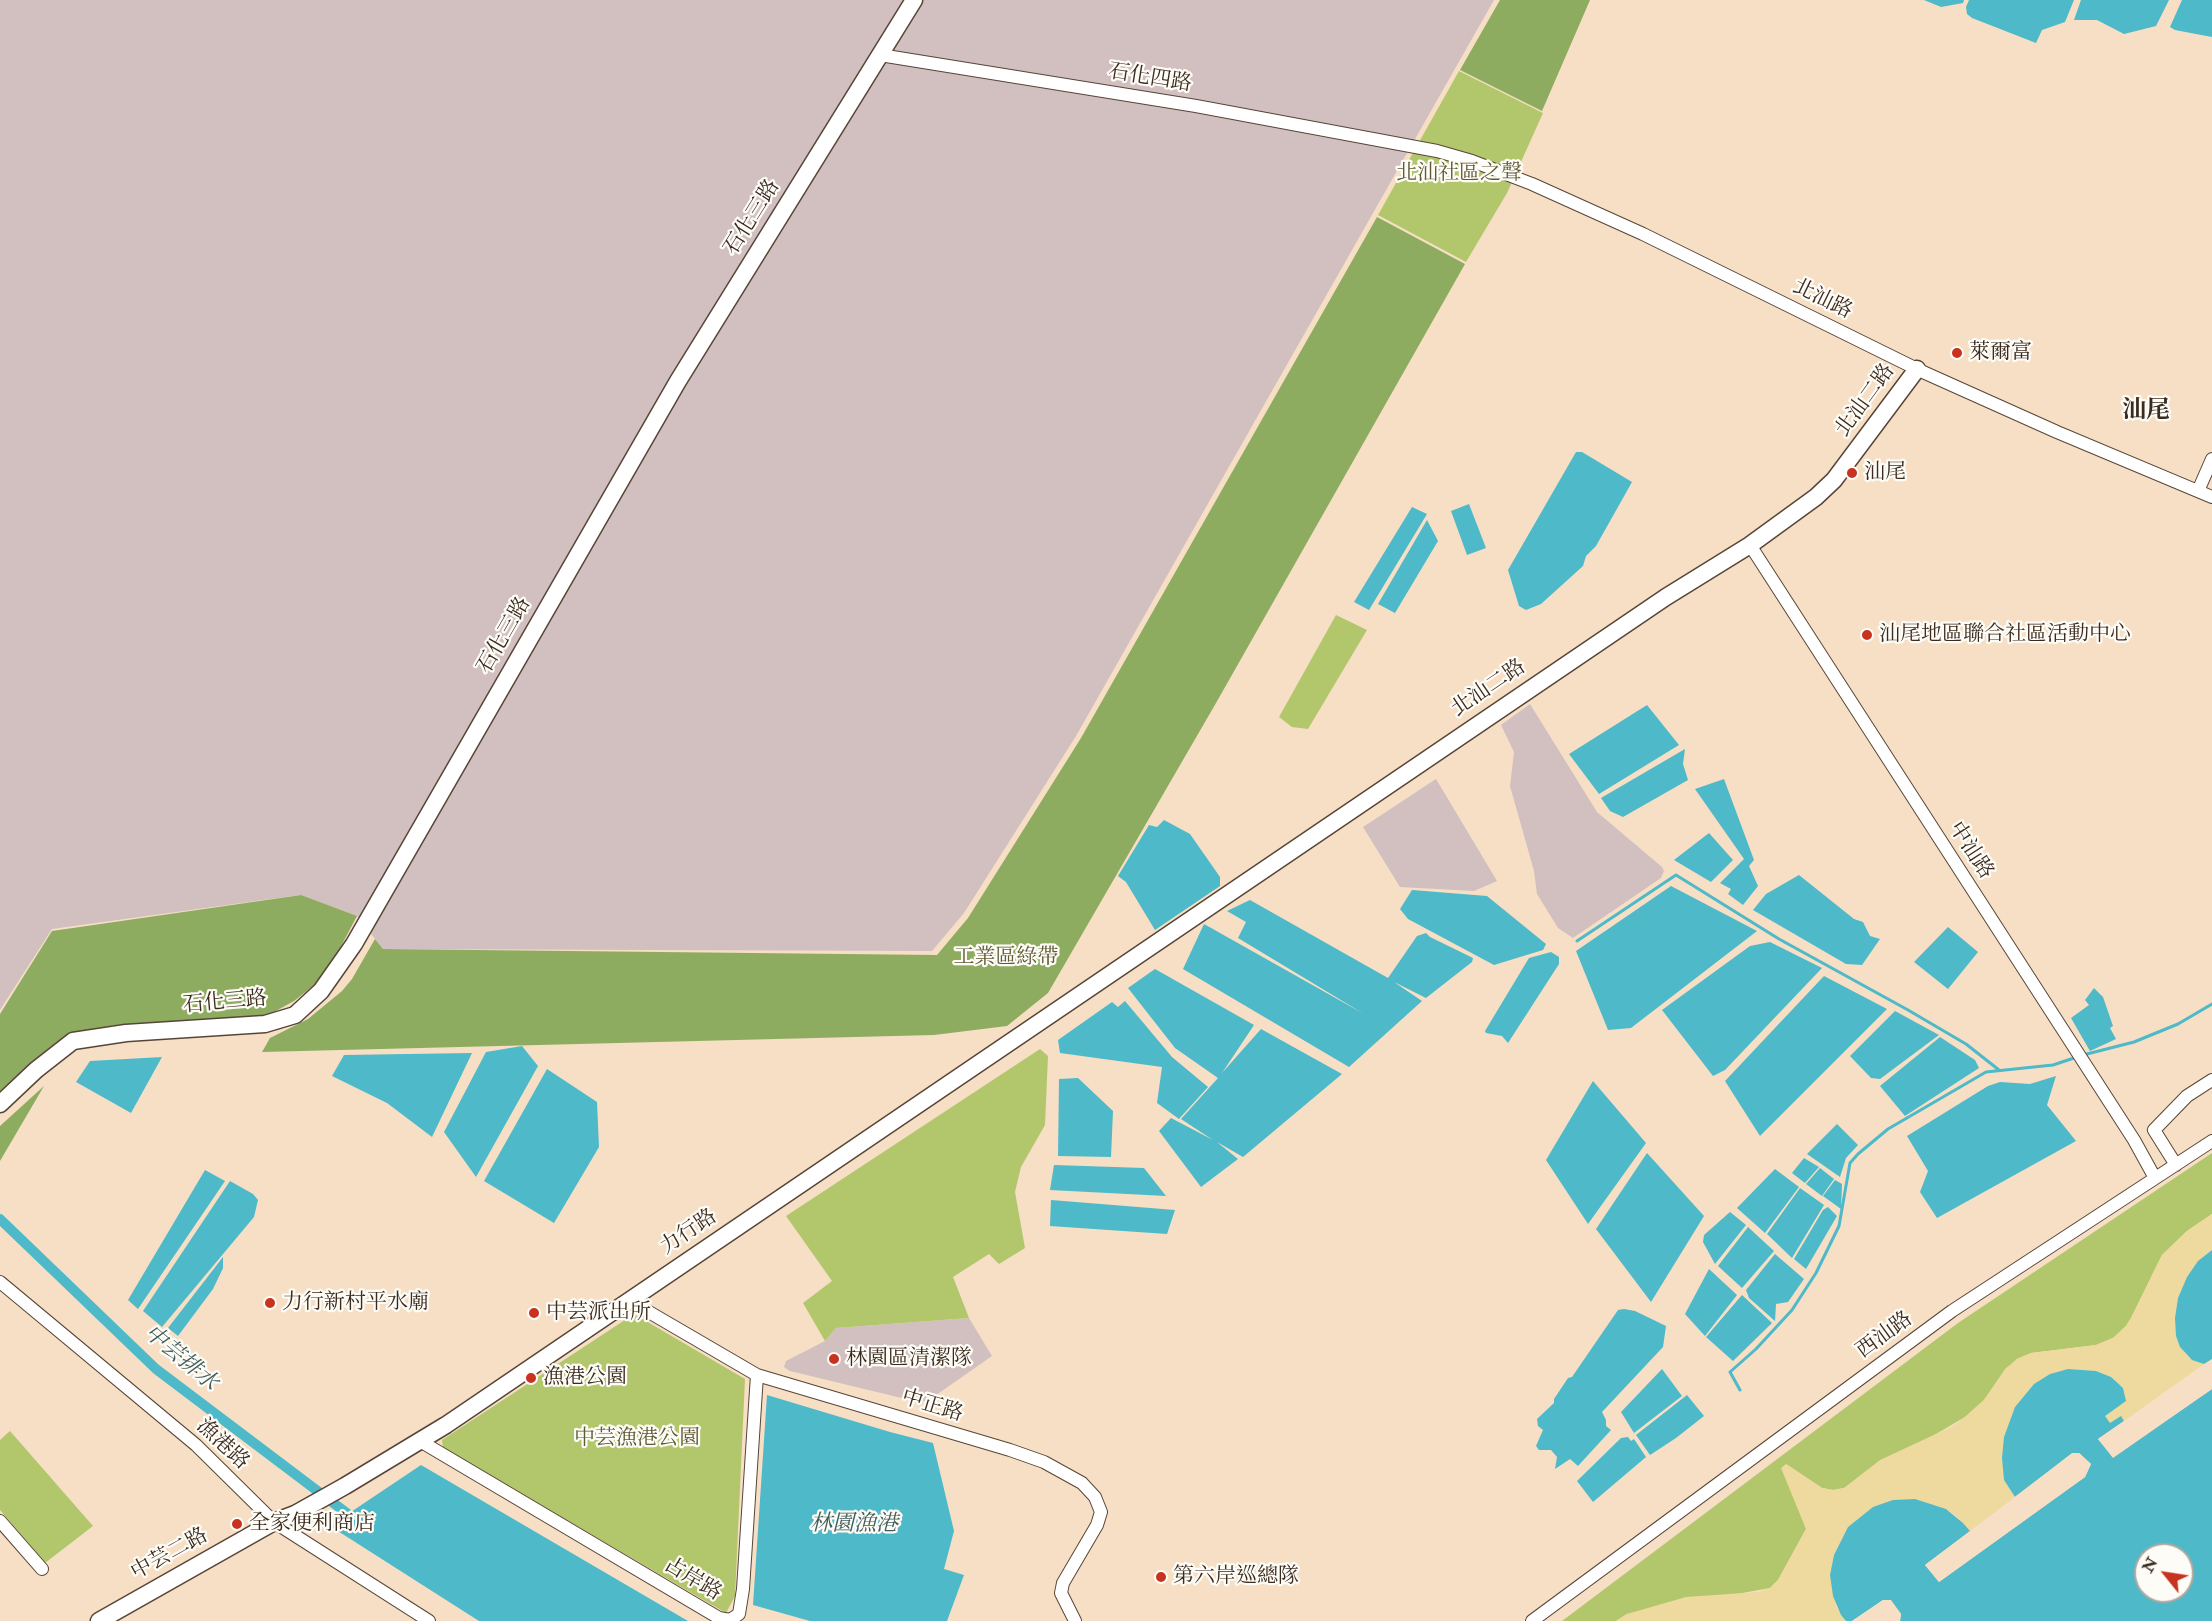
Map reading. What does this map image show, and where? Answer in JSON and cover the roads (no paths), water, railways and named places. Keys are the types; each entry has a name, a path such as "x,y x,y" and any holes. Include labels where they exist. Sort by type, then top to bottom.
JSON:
{"street":[{"name":"石化三路","path":"0,1104 36,1070 73,1041 126,1033 265,1024 295,1015 321,991 354,945 678,381 914,0"},
{"name":"石化四路","path":"880,55 1196,106 1413,147"},
{"name":"北汕路","path":"1413,147 1437,151 1473,162 1532,184 1649,237 1917,369 2057,432 2212,497"},
{"name":"北汕二路","path":"1054,1013 1656,603 1750,545 1816,497 1834,480 1917,369"},
{"path":"2198,491 2212,459"},
{"name":"中汕路","path":"1750,545 2134,1140 2155,1178"},
{"name":"力行路","path":"295,1514 420,1441 1054,1013"},
{"path":"2134,1140 2154,1130 2187,1096 2212,1080"},
{"path":"2154,1130 2176,1165"},
{"name":"西汕路","path":"1532,1621 1952,1311 2212,1141"},
{"name":"漁港路","path":"0,1282 196,1445 274,1522 429,1621"},
{"name":"中正路","path":"630,1301 757,1375 1010,1450 1044,1462 1082,1483 1095,1497 1101,1512 1097,1525 1063,1583 1061,1593 1075,1621"},
{"name":"占岸路","path":"420,1441 719,1618 730,1620 739,1614 743,1589 757,1375"},
{"name":"中芸二路","path":"101,1621 274,1522 295,1514"},
{"path":"0,1521 42,1569"}],"water":[{"path":"1924,0 1964,0 1963,3 1941,7"},
{"path":"1969,0 2074,0 2065,22 2042,30 2036,43 1972,18 1967,14 1966,7"},
{"path":"2081,0 2169,0 2156,26 2124,34 2097,20 2074,20"},
{"path":"2182,0 2212,0 2212,37 2170,27"},
{"path":"1576,452 1582,452 1632,482 1596,546 1586,556 1583,566 1541,604 1526,610 1519,606 1508,570"},
{"path":"1469,504 1486,548 1467,555 1451,511"},
{"path":"1412,507 1427,514 1369,610 1354,602"},
{"path":"1427,520 1438,541 1395,613 1378,604"},
{"path":"1647,705 1679,745 1599,794 1569,754"},
{"path":"1685,749 1683,764 1688,780 1623,817 1610,811 1601,798"},
{"path":"1724,779 1754,860 1749,866 1758,886 1743,905 1728,894 1731,889 1720,883 1744,859 1695,789"},
{"path":"1164,820 1190,834 1220,877 1220,886 1155,930 1126,882 1118,876 1149,825 1157,827"},
{"path":"1709,833 1733,860 1711,882 1674,860"},
{"path":"1799,875 1854,919 1863,922 1870,936 1880,939 1862,965 1846,964 1753,910 1766,894"},
{"path":"1671,886 1757,931 1631,1028 1608,1030 1576,951"},
{"path":"1412,890 1487,896 1546,944 1543,950 1494,965 1408,919 1400,909"},
{"path":"1250,900 1388,978 1417,936 1426,933 1473,958 1472,962 1426,998 1394,982 1422,1001 1349,1067 1183,969 1204,924 1364,1014 1238,938 1246,922 1227,911"},
{"path":"1948,927 1978,952 1948,989 1914,962"},
{"path":"1770,942 1822,968 1725,1070 1713,1076 1662,1010 1750,946"},
{"path":"1551,952 1559,957 1559,964 1508,1043 1502,1036 1486,1033 1485,1031 1529,958"},
{"path":"1155,969 1254,1025 1222,1073 1261,1029 1342,1074 1243,1157 1217,1142 1238,1159 1201,1187 1159,1131 1171,1118 1213,1140 1181,1119 1218,1078 1175,1048 1128,988"},
{"path":"1824,976 1887,1009 1760,1136 1725,1081"},
{"path":"2094,988 2103,997 2113,1026 2110,1028 2116,1039 2090,1051 2071,1018 2089,1005 2085,1000"},
{"path":"1125,1001 1172,1057 1208,1087 1179,1119 1157,1103 1162,1067 1060,1053 1058,1040 1112,1002 1118,1007"},
{"path":"1895,1011 1939,1035 1880,1079 1871,1078 1850,1056"},
{"path":"1940,1037 1975,1060 1979,1068 1905,1116 1880,1086"},
{"path":"522,1046 538,1066 476,1177 444,1132 486,1052"},
{"path":"472,1053 432,1137 387,1103 332,1076 344,1055"},
{"path":"162,1057 131,1113 76,1082 90,1061"},
{"path":"547,1069 597,1102 599,1147 554,1223 484,1181"},
{"path":"2056,1076 2047,1105 2076,1141 1937,1218 1920,1192 1928,1171 1907,1136 1988,1086 2000,1082 2030,1084"},
{"path":"1078,1078 1113,1111 1111,1157 1058,1156 1059,1079"},
{"path":"1593,1081 1646,1143 1588,1224 1546,1160"},
{"path":"1837,1124 1858,1145 1846,1158 1840,1177 1807,1154"},
{"path":"1647,1153 1704,1216 1651,1302 1596,1229"},
{"path":"1804,1158 1819,1167 1805,1183 1792,1173"},
{"path":"1054,1165 1144,1168 1166,1196 1050,1190"},
{"path":"1820,1168 1834,1179 1822,1196 1806,1184"},
{"path":"1775,1169 1799,1187 1765,1233 1737,1208"},
{"path":"205,1170 225,1181 138,1309 128,1300"},
{"path":"1835,1180 1842,1184 1841,1209 1823,1196"},
{"path":"230,1181 253,1194 258,1200 254,1217 162,1327 143,1311"},
{"path":"1800,1188 1824,1205 1792,1258 1767,1234"},
{"path":"1051,1200 1175,1210 1167,1234 1050,1226"},
{"path":"1828,1207 1837,1216 1806,1269 1794,1259 1823,1210"},
{"path":"1730,1212 1746,1225 1715,1264 1703,1242 1704,1235"},
{"path":"1748,1227 1774,1251 1742,1288 1718,1266"},
{"path":"2212,1250 2212,1359 2204,1364 2192,1360 2180,1347 2176,1336 2175,1318 2178,1298 2187,1277 2198,1261"},
{"path":"1775,1254 1804,1279 1788,1302 1776,1304 1775,1321 1749,1298 1746,1290"},
{"path":"223,1257 223,1268 213,1289 178,1336 168,1328"},
{"path":"1709,1269 1737,1295 1705,1336 1685,1314"},
{"path":"1742,1295 1772,1323 1733,1361 1706,1337"},
{"path":"1618,1310 1635,1311 1666,1326 1663,1347 1602,1412 1606,1426 1611,1430 1578,1466 1570,1459 1555,1469 1557,1457 1551,1450 1539,1450 1536,1446 1543,1430 1538,1426 1537,1419 1554,1403 1554,1399 1568,1378 1572,1377"},
{"path":"1662,1369 1682,1396 1634,1433 1621,1412"},
{"path":"2068,1369 2096,1371 2111,1377 2123,1388 2126,1401 2105,1416 2110,1423 2121,1416 2124,1421 2098,1439 2113,1457 2212,1389 2212,1621 1900,1621 1901,1614 1891,1601 1883,1600 1852,1621 1846,1621 1833,1596 1830,1575 1834,1555 1848,1527 1873,1507 1893,1500 1915,1499 1946,1509 1963,1523 1970,1531 1925,1565 1939,1582 2085,1477 2091,1464 2079,1453 2072,1453 2015,1497 2004,1480 2002,1458 2004,1437 2015,1407 2034,1384 2050,1374"},
{"name":"林園漁港","path":"767,1395 933,1443 954,1531 944,1569 964,1575 947,1621 810,1621 753,1605"},
{"path":"1687,1395 1704,1416 1650,1455 1636,1435"},
{"path":"1628,1437 1631,1441 1634,1439 1646,1457 1593,1502 1577,1481 1621,1438"},
{"path":"421,1465 688,1621 479,1621 330,1526"}],"waterway":[{"path":"1577,941 1676,875 1779,939 1966,1044 1999,1070"},
{"path":"2083,1055 2134,1042 2178,1024 2212,1004"},
{"path":"1740,1390 1730,1372 1756,1349 1792,1310 1816,1273 1839,1226 1850,1163 1858,1154 1888,1129 1986,1072 2053,1065 2077,1057"},
{"name":"中芸排水","path":"0,1219 156,1369 348,1514"}],"place":[{"name":"萊爾富","path":"1957,353"},
{"name":"汕尾","path":"1852,473"},
{"name":"汕尾地區聯合社區活動中心","path":"1867,635"},
{"name":"力行新村平水廟","path":"270,1303"},
{"name":"中芸派出所","path":"534,1313"},
{"name":"林園區清潔隊","path":"834,1359"},
{"name":"漁港公園","path":"531,1378"},
{"name":"全家便利商店","path":"237,1524"},
{"name":"第六岸巡總隊","path":"1161,1577"}],"district":[{"name":"汕尾","path":"2146,412"}],"park label":[{"name":"北汕社區之聲","path":"1459,174"},
{"name":"工業區綠帶","path":"1006,958"},
{"name":"中芸漁港公園","path":"637,1439"}]}
